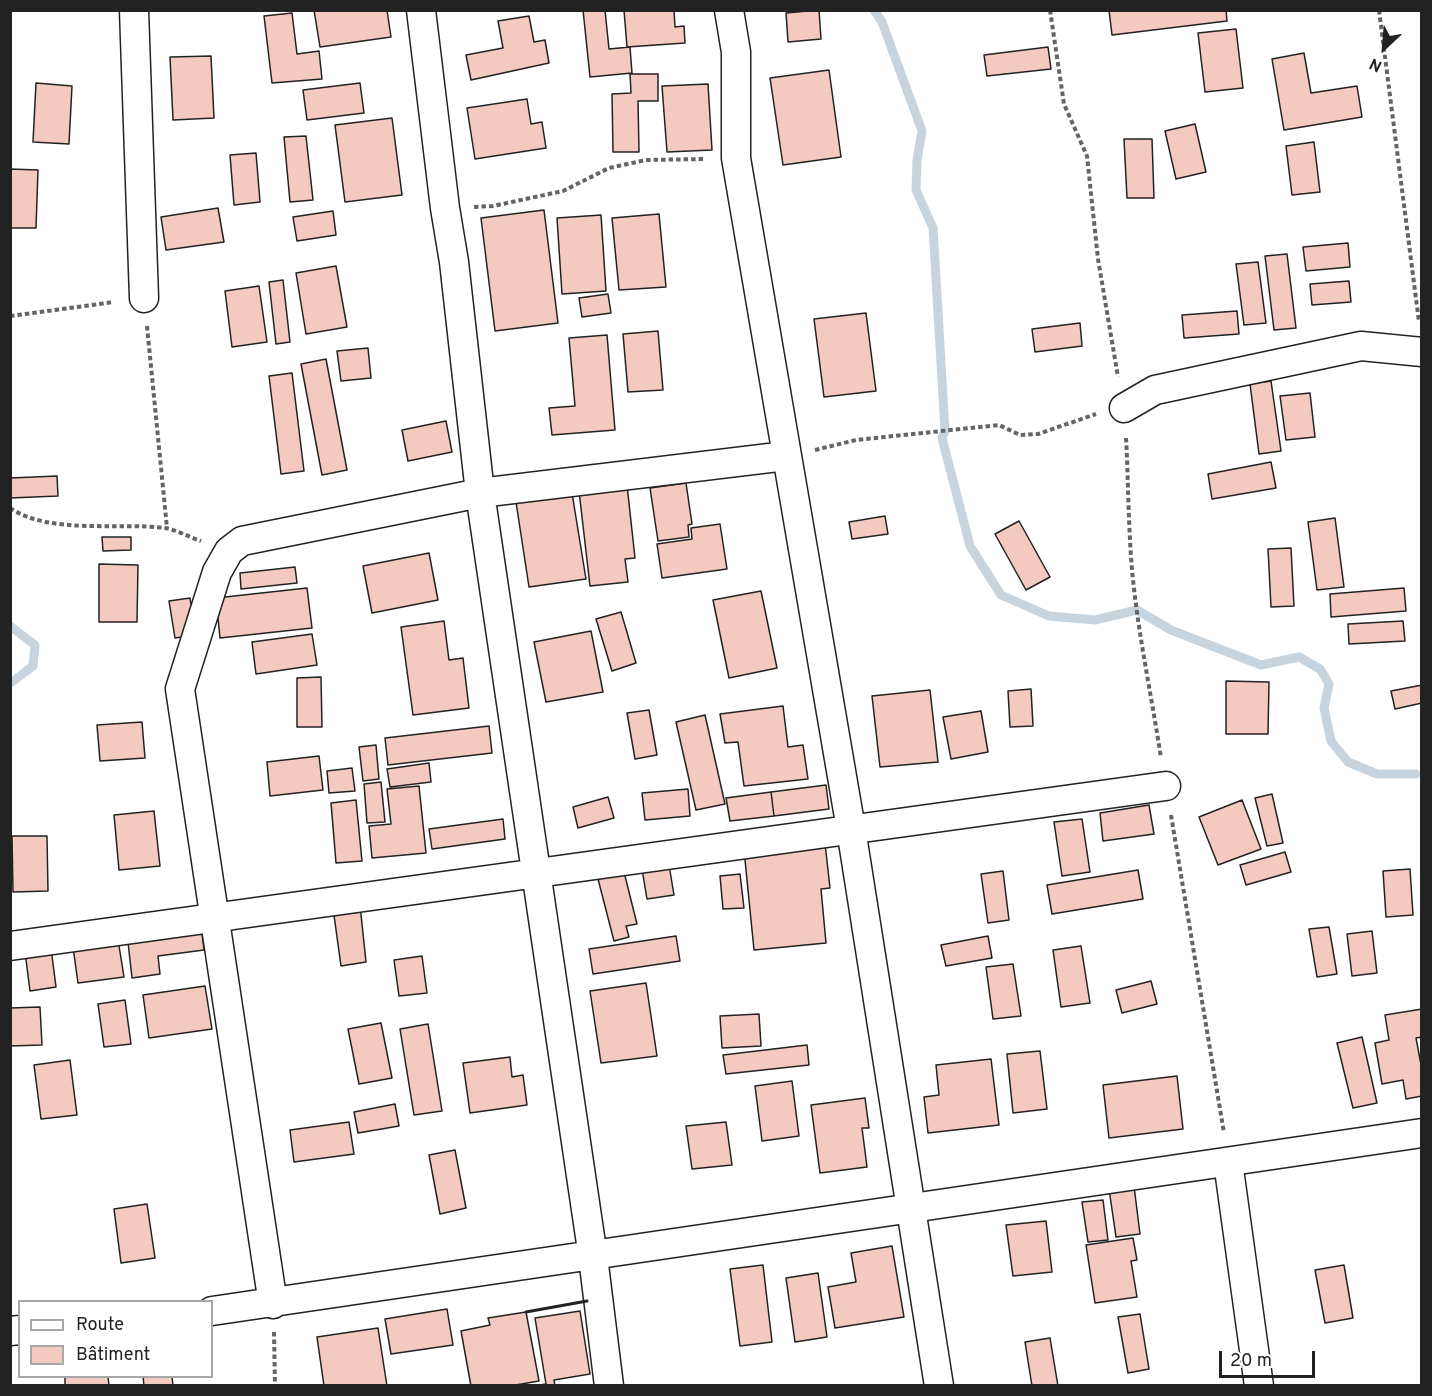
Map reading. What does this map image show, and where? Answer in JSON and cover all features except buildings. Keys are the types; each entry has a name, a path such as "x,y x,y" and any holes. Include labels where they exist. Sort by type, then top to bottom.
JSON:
{"street":[{"path":"134,10 144,298"},
{"path":"420,10 454,262 480,493 593,1257 609,1386"},
{"path":"729,10 736,52 736,158 851,829 913,1209 939,1386"},
{"path":"1124,408 1155,390 1361,346 1421,339"},
{"path":"273,1304 180,689 217,572 229,551 242,541 480,493 786,456"},
{"path":"10,946 1166,786"},
{"path":"213,1311 593,1257 1422,1133"},
{"path":"1228,1162 1259,1386"}],"path":[{"path":"1050,10 1064,104 1087,156 1098,259 1124,408 1130,497 1130,539 1137,610 1228,1162"},
{"path":"1379,10 1421,339"},
{"path":"445,208 493,206 563,191 609,168 646,160 736,158"},
{"path":"10,316 144,298 167,528"},
{"path":"786,456 856,441 999,425 1020,435 1038,434 1083,417 1124,408"},
{"path":"10,508 20,514 51,522 167,528 229,551"},
{"path":"273,1304 275,1386"}],"waterway":[{"path":"874,10 882,22 922,131 917,160 916,190 933,228 945,431 942,438 970,546 1001,595 1049,616 1095,620 1137,610 1171,630 1261,665 1299,657 1320,669 1329,684 1324,708 1331,741 1348,762 1377,774 1416,774"},
{"path":"10,626 35,645 33,666 12,682"}],"wall":[{"path":"526,1312 587,1301"}]}
